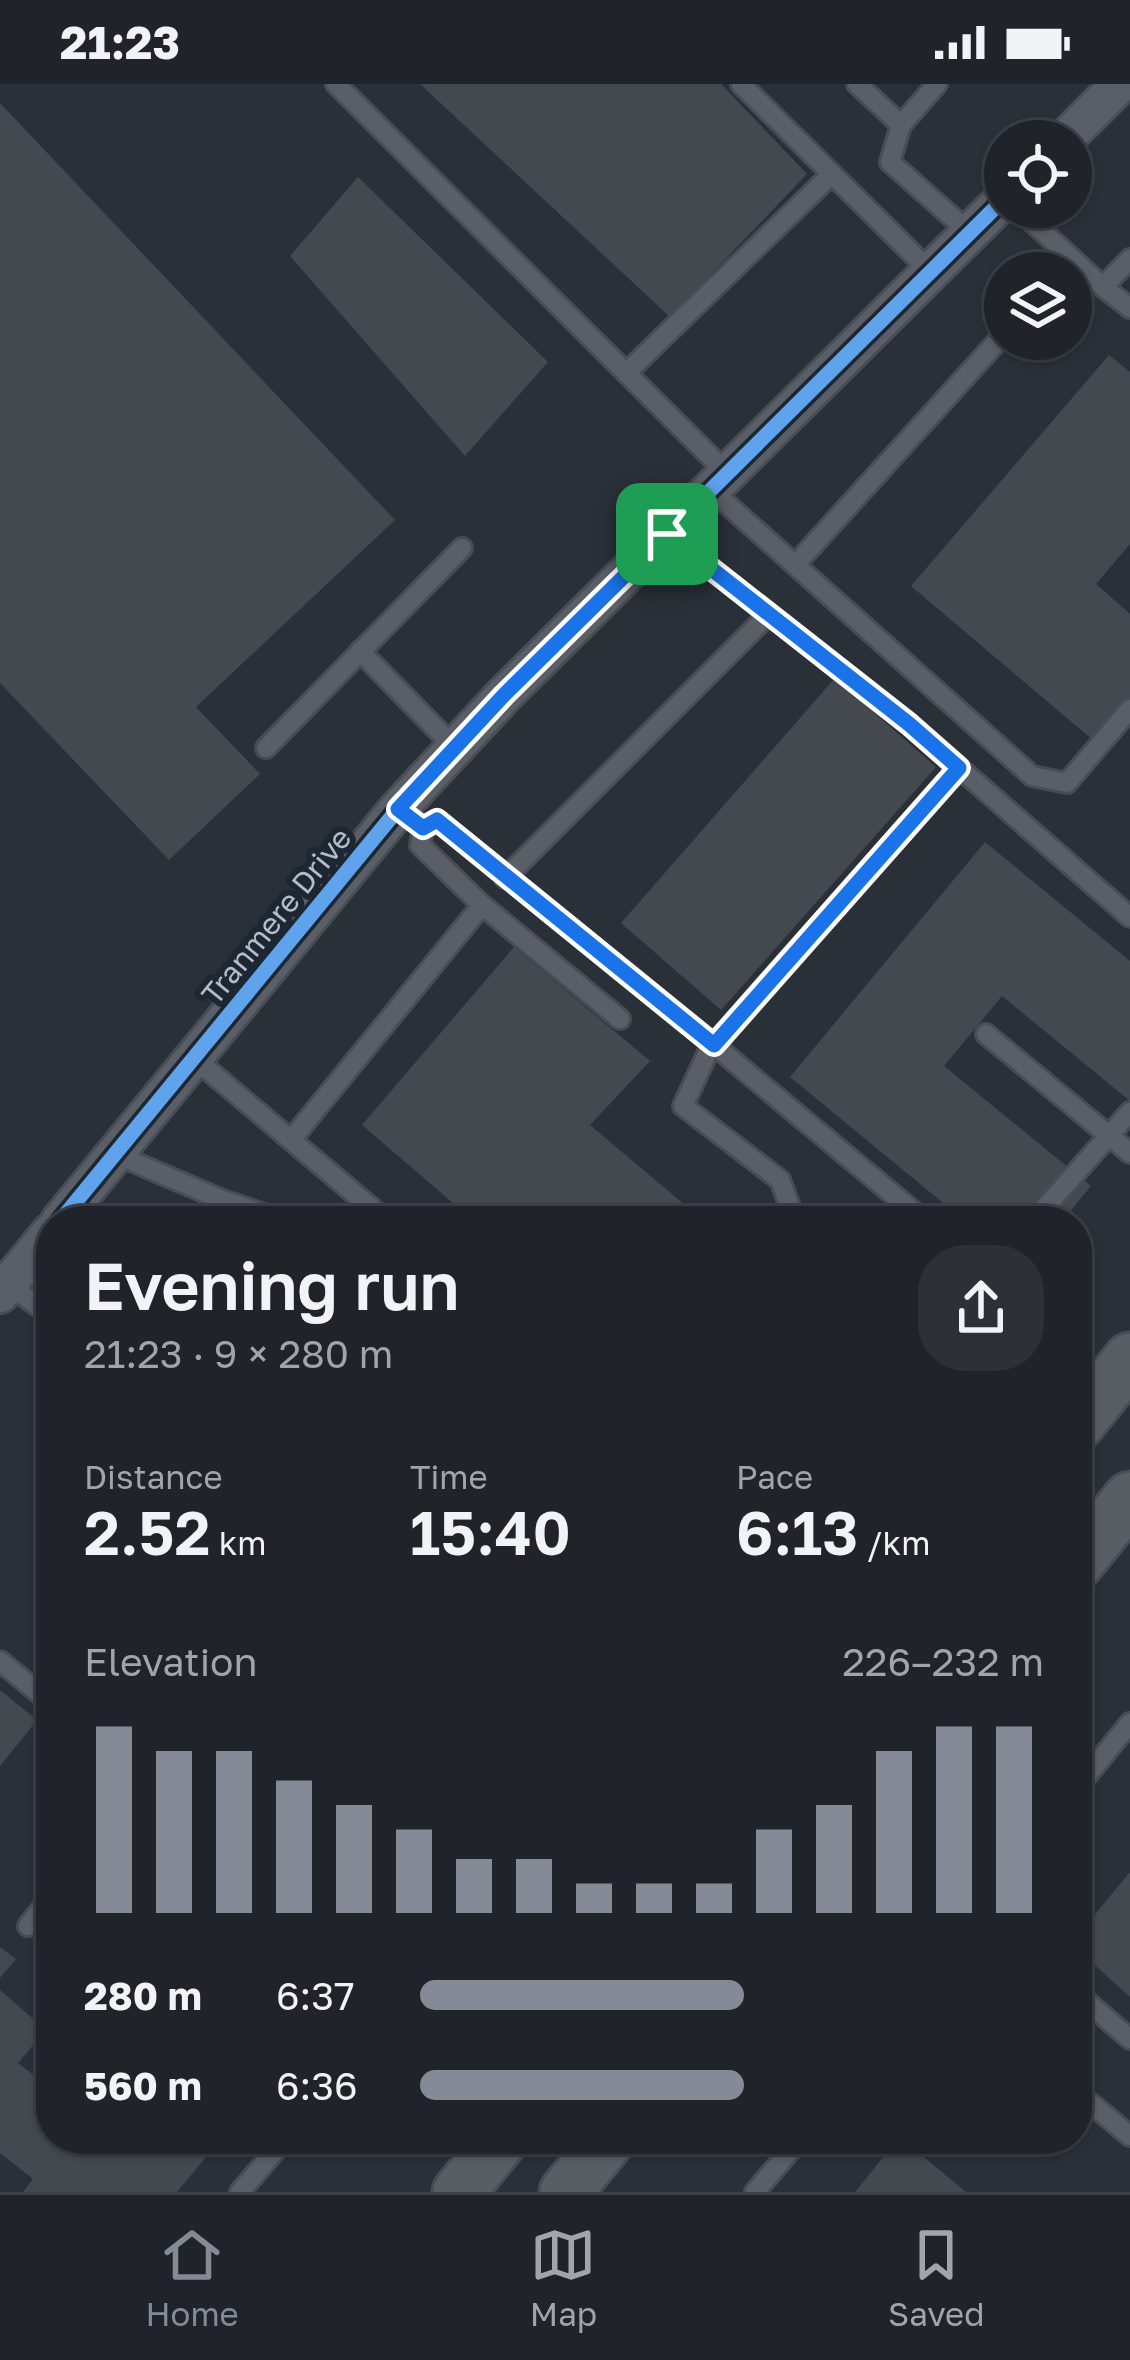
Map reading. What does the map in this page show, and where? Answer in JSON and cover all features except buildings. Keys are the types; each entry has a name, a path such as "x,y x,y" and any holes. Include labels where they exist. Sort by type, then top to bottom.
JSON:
{"main road":[{"path":"1092,1406 1130,1359"},
{"path":"1092,1545 1130,1498"},
{"path":"459,2192 490,2154"},
{"path":"566,2192 597,2154"}],"street":[{"path":"1084,120 1120,84"},
{"name":"Tranmere Drive","path":"72,1206 194,1058 410,819 455,748 984,219"},
{"path":"4,1289 36,1250"}],"lane":[{"path":"336,84 626,373 795,565 1032,776 1067,783 1130,709"},
{"path":"741,84 931,272"},
{"path":"857,84 901,124"},
{"path":"938,84 901,124 890,162 970,233"},
{"path":"626,373 832,174"},
{"path":"1034,228 1054,252"},
{"path":"1102,287 1130,259"},
{"path":"1092,281 1130,308"},
{"path":"795,565 984,356"},
{"path":"667,534 909,724 1130,917"},
{"path":"266,748 462,548"},
{"path":"506,878 769,614"},
{"path":"361,651 455,748"},
{"path":"790,1206 780,1180 682,1106 714,1045 959,768"},
{"path":"620,1019 482,905 420,844 410,819 437,820 907,1206"},
{"path":"291,1140 482,905"},
{"path":"986,1034 1130,1153"},
{"path":"194,1058 369,1206"},
{"path":"1046,1206 1130,1112"},
{"path":"115,1154 240,1206"},
{"path":"4,1289 36,1307"},
{"path":"0,1660 36,1690"},
{"path":"1092,1770 1130,1723"},
{"path":"28,1926 36,1916"},
{"path":"1092,2006 1130,2039"},
{"path":"1092,2104 1130,2136"},
{"path":"240,2192 272,2154"},
{"path":"754,2192 787,2154"}],"cycle path":[{"path":"72,1206 398,809 504,695 984,219"}],"route":[{"path":"667,534 959,768 714,1045 437,820 423,828 398,809 504,695 667,534"}]}
